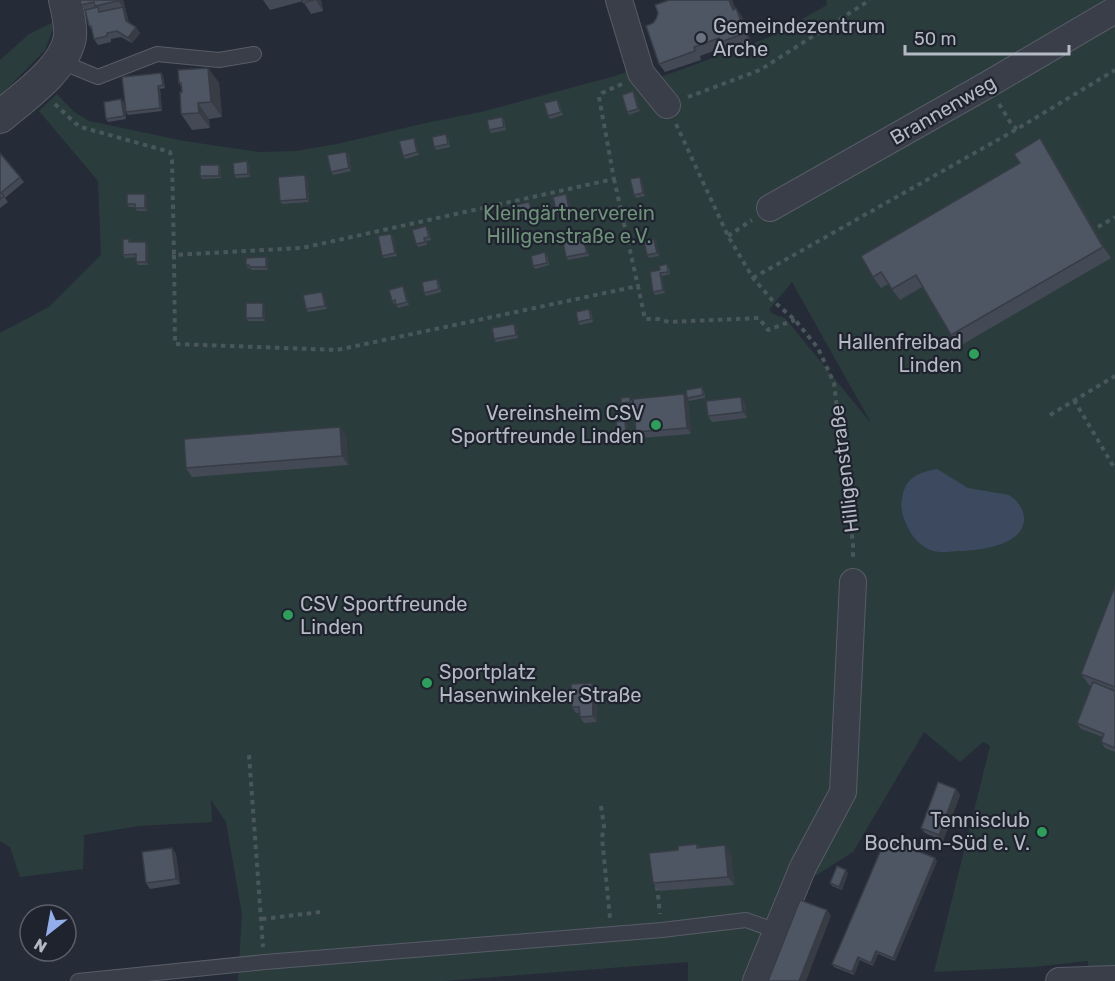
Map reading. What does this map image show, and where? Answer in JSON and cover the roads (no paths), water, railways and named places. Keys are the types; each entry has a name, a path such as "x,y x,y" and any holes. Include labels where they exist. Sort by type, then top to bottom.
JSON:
{"street":[{"path":"0,117 36,86 61,59 67,47 70,32 65,0"},
{"path":"619,0 641,73 667,105"},
{"name":"Brannenweg","path":"770,208 987,86 1115,10"},
{"path":"756,981 803,867 843,792 853,582"},
{"path":"1059,981 1115,979"}],"lane":[{"path":"61,59 76,68 98,76 157,54 219,60 254,54"},
{"path":"78,981 265,962 662,930 746,920 777,931"}],"water":[{"path":"937,469 968,488 1012,497 1021,507 1024,517 1023,527 1009,541 976,550 939,552 921,544 907,526 901,506 902,499 909,481 924,472"}],"place":[{"name":"Gemeindezentrum Arche","path":"701,38"},
{"name":"Hallenfreibad Linden","path":"974,354"},
{"name":"Vereinsheim CSV Sportfreunde Linden","path":"656,425"},
{"name":"CSV Sportfreunde Linden","path":"288,615"},
{"name":"Sportplatz Hasenwinkeler Straße","path":"427,683"},
{"name":"Tennisclub Bochum-Süd e. V.","path":"1042,832"}],"park label":[{"name":"Kleingärtnerverein Hilligenstraße e.V.","path":"569,224"}]}
